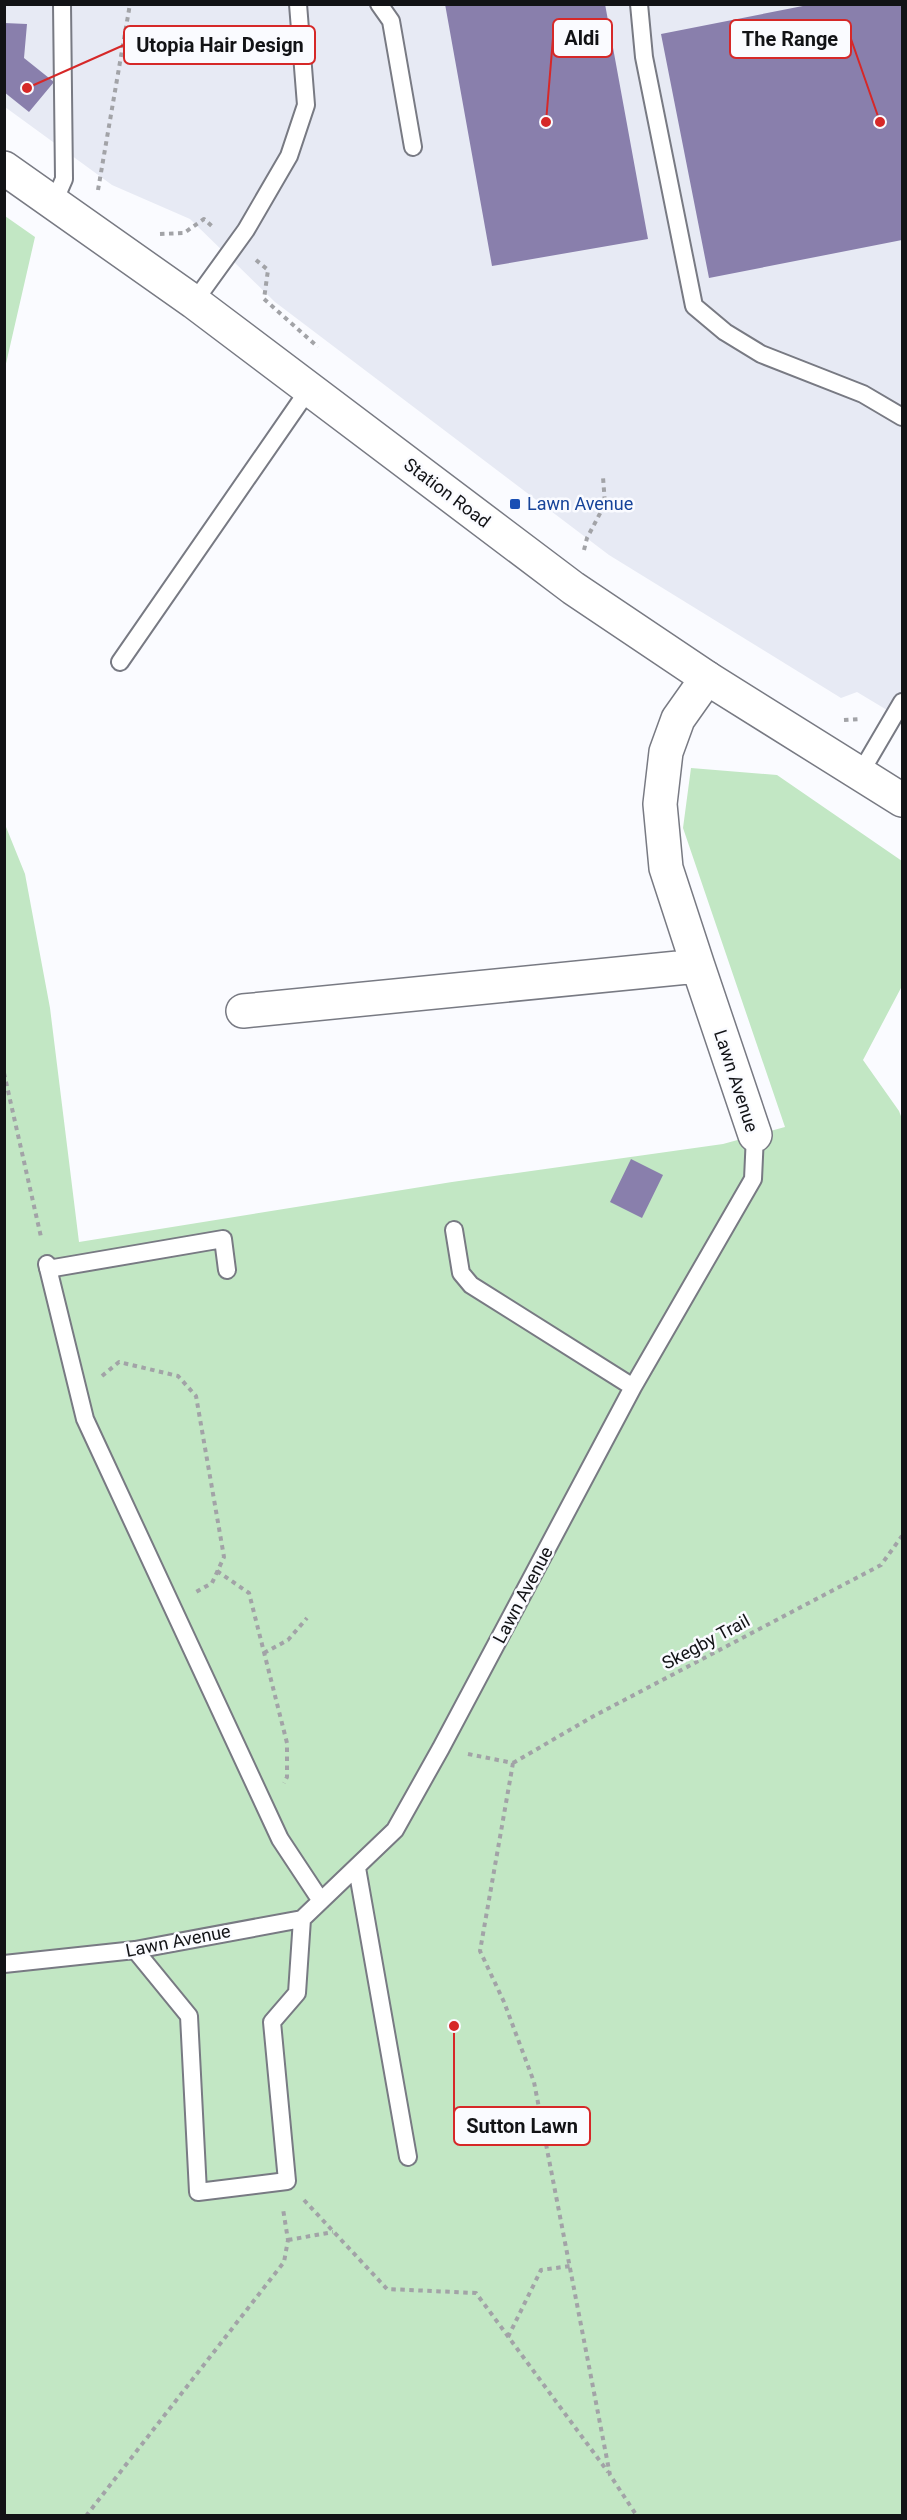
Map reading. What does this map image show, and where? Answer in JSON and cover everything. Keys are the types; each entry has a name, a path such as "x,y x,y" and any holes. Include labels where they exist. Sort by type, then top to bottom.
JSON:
{"street":[{"name":"Station Road","path":"4,168 194,302 573,588 706,678 903,800"},
{"name":"Lawn Avenue","path":"706,678 678,719 666,752 660,804 666,868 754,1135"},
{"path":"243,1011 698,966"}],"lane":[{"path":"54,202 64,179 63,4"},
{"path":"194,302 246,230 289,156 306,105 298,4"},
{"path":"379,4 391,21 413,147"},
{"path":"639,4 644,57 694,306 725,332 761,354 863,394 903,417"},
{"path":"120,662 309,389"},
{"path":"861,772 903,702"},
{"name":"Lawn Avenue","path":"4,1964 135,1950 302,1919 395,1830 633,1387 753,1179 754,1135"},
{"path":"454,1230 461,1274 471,1285 633,1387"},
{"path":"227,1270 223,1239 47,1267 85,1419 280,1839 321,1901"},
{"path":"357,1868 408,2157"},
{"path":"135,1950 189,2016 198,2192 283,2181 272,2022 297,1993 302,1919"}],"path":[{"path":"87,226 97,197 130,4"},
{"path":"573,588 587,538 605,504 603,477"},
{"path":"4,1073 47,1267"},
{"path":"79,1396 119,1362 178,1376 195,1396 224,1557 212,1583 172,1605"},
{"name":"Skegby Trail","path":"513,1763 592,1717 880,1565 903,1536"},
{"path":"217,1571 249,1593 287,1743 287,1777 278,1795 264,1805"},
{"path":"264,1653 288,1640 307,1618"},
{"path":"441,1748 513,1763 480,1951 504,2002 534,2082 610,2475"},
{"path":"283,2181 334,2231 387,2289 476,2293 610,2475 637,2516"},
{"path":"86,2516 284,2262 288,2240 283,2181"},
{"path":"288,2240 334,2231"},
{"path":"508,2337 542,2270 570,2266"}],"shaded area":[{"path":"5,5 902,5 902,719 857,692 841,698 609,555 275,302 190,219 112,185 5,107"}],"green space":[{"path":"5,216 35,237 5,368"},
{"path":"691,768 777,775 902,861 902,986 863,1060 899,1111 902,1119 902,2515 5,2515 4,822 25,874 50,1008 79,1242 452,1182 723,1144 785,1127 683,828"}],"building":[{"path":"445,4 605,4 648,239 492,266"},
{"path":"813,4 902,4 902,240 709,278 661,34"},
{"path":"4,23 27,24 24,58 54,82 29,112 4,92"},
{"path":"631,1159 663,1175 642,1218 610,1202"}],"place":[{"name":"Utopia Hair Design","path":"27,88"},
{"name":"Aldi","path":"546,122"},
{"name":"The Range","path":"880,122"},
{"name":"Lawn Avenue","path":"515,504"},
{"name":"Sutton Lawn","path":"454,2026"}]}
